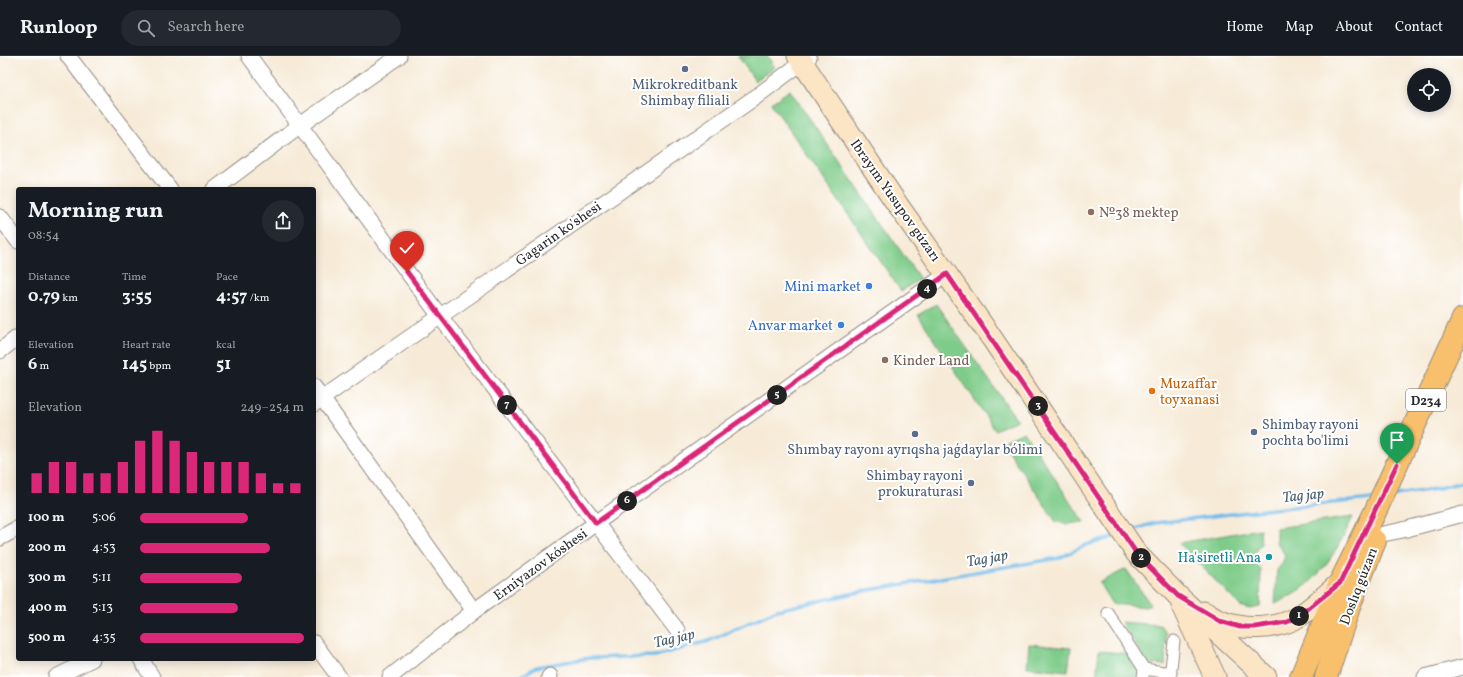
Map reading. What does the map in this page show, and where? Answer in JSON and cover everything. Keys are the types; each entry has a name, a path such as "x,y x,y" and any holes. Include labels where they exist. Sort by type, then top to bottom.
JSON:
{"main road":[{"name":"Ibrayım Yusupov gúzarı","path":"804,58 897,204 947,274 1137,554 1178,596"},
{"name":"Doslıq gúzarı","path":"1301,677 1340,583 1381,512 1463,319"},
{"name":"Doslıq gúzarı","path":"1394,483 1463,342"},
{"name":"Doslıq gúzarı","path":"1326,677 1350,604 1378,534 1381,512"},
{"path":"1178,596 1220,621 1240,627 1255,627 1287,622 1300,615 1340,583"},
{"path":"1178,596 1215,677"},
{"path":"1178,596 1266,677"}],"street":[{"path":"68,56 168,187"},
{"path":"249,56 439,315 677,630"},
{"path":"218,187 299,126 399,56"},
{"name":"Gagarin ko'shesi","path":"317,396 439,315 744,104 804,58"},
{"path":"0,217 16,238"},
{"name":"Erniyazov kóshesi","path":"390,677 474,611 947,274"},
{"path":"0,351 16,339"},
{"path":"317,396 474,611"},
{"path":"1378,534 1403,530 1463,514"},
{"path":"0,538 16,529"},
{"path":"1108,613 1144,673 1170,675 1174,641"},
{"path":"316,646 339,677"},
{"path":"56,677 88,661"},
{"path":"142,661 152,677"},
{"path":"1425,677 1463,667"}],"green space":[{"path":"738,56 767,56 775,67 755,81"},
{"path":"790,90 920,279 901,291 771,103"},
{"path":"936,304 1017,420 995,430 918,315"},
{"path":"1024,432 1084,522 1067,524 1056,522 1002,442"},
{"path":"1353,517 1331,558 1323,569 1303,588 1275,604 1277,570 1282,564 1285,556 1276,542 1276,528"},
{"path":"1260,529 1261,545 1254,554 1254,558 1256,564 1261,570 1260,607 1250,609 1240,606 1179,543"},
{"path":"1126,569 1150,604 1146,607 1112,604 1099,583"},
{"path":"1121,622 1160,625 1166,633 1165,665 1148,664"},
{"path":"1029,644 1071,648 1068,671 1027,667"},
{"path":"1099,651 1130,654 1138,671 1137,677 1096,677"}],"waterway":[{"name":"Tag jap","path":"1390,496 1435,489 1463,482"},
{"name":"Tag jap","path":"1129,531 1155,523 1372,499"},
{"name":"Tag jap","path":"520,677 536,667 590,658 655,656 709,641 777,610 869,590 1059,558 1086,545 1116,536"}],"place":[{"name":"Mikrokreditbank Shimbay filiali","path":"685,69"},
{"name":"№38 mektep","path":"1091,212"},
{"name":"Mini market","path":"869,286"},
{"name":"Anvar market","path":"841,325"},
{"name":"Kinder Land","path":"885,360"},
{"name":"Muzaffar toyxanasi","path":"1152,391"},
{"name":"Shimbay rayoni pochta bo'limi","path":"1254,432"},
{"name":"Shımbay rayonı ayrıqsha jaǵdaylar bólimi","path":"915,434"},
{"name":"Shimbay rayoni prokuraturasi","path":"971,483"},
{"name":"Ha'siretli Ana","path":"1269,557"}],"route":[{"path":"407,272 596,523 947,274 1137,554 1178,596 1220,621 1240,627 1273,626 1287,622 1300,615 1340,583 1397,464"}]}
